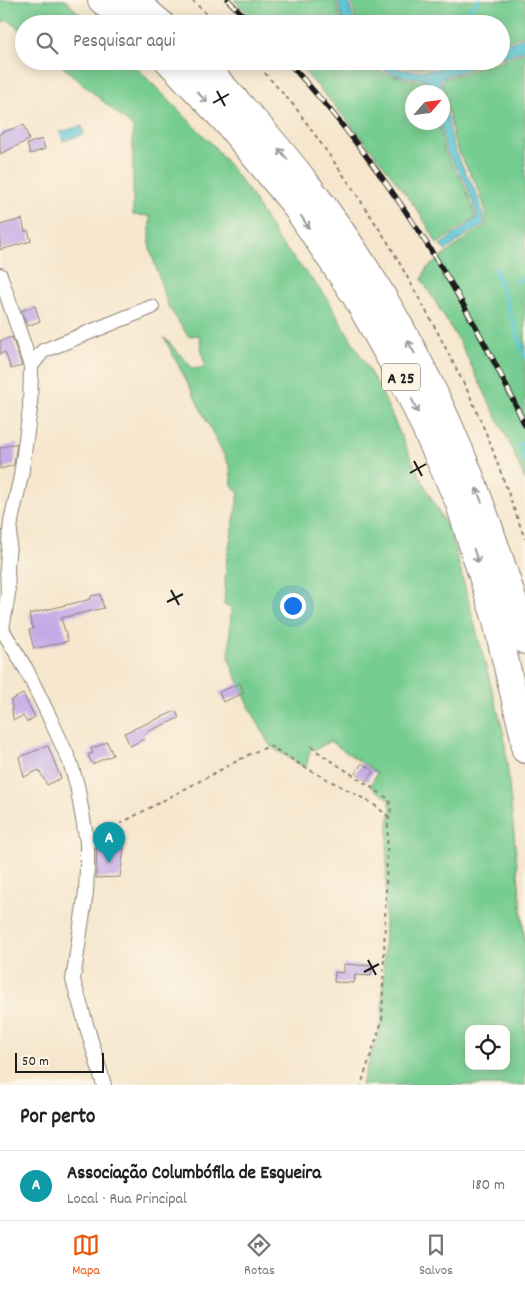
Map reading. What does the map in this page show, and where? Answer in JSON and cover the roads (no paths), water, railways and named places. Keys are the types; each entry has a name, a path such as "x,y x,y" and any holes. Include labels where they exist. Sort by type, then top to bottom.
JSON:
{"highway":[{"path":"101,0 118,15"},
{"path":"134,0 152,15"},
{"name":"A 25","path":"177,70 227,123 292,202 355,296 408,391 458,502 495,617 524,738 525,750"},
{"name":"A 25","path":"208,70 244,108 311,189 377,285 430,380 478,493 518,611 525,642"}],"street":[{"path":"1,279 31,366 30,409 21,476 11,522 7,567 8,594 1,628 26,669 70,762 82,807 87,842 86,892 73,980 104,1085"},
{"path":"31,366 43,351 152,307"}],"water":[{"path":"338,0 349,0 352,15 341,15"},
{"path":"525,37 525,50 510,55 510,43"},
{"path":"384,70 466,70 440,79 441,85 430,85 427,80 395,75"},
{"path":"82,126 84,134 63,141 60,132"},
{"path":"442,130 450,130 456,153 481,205 484,225 469,233 445,251 440,245 478,217 466,183 446,151"}],"waterway":[{"path":"463,15 479,0"},
{"path":"495,269 525,357"},
{"path":"515,282 525,278"},
{"path":"525,443 519,445 525,461"}],"railway":[{"path":"228,0 243,15"},
{"path":"295,70 357,144 390,188 420,234 476,327 525,425"}],"place":[{"name":"Associação Columbófila de Esgueira","path":"109,863"}]}
